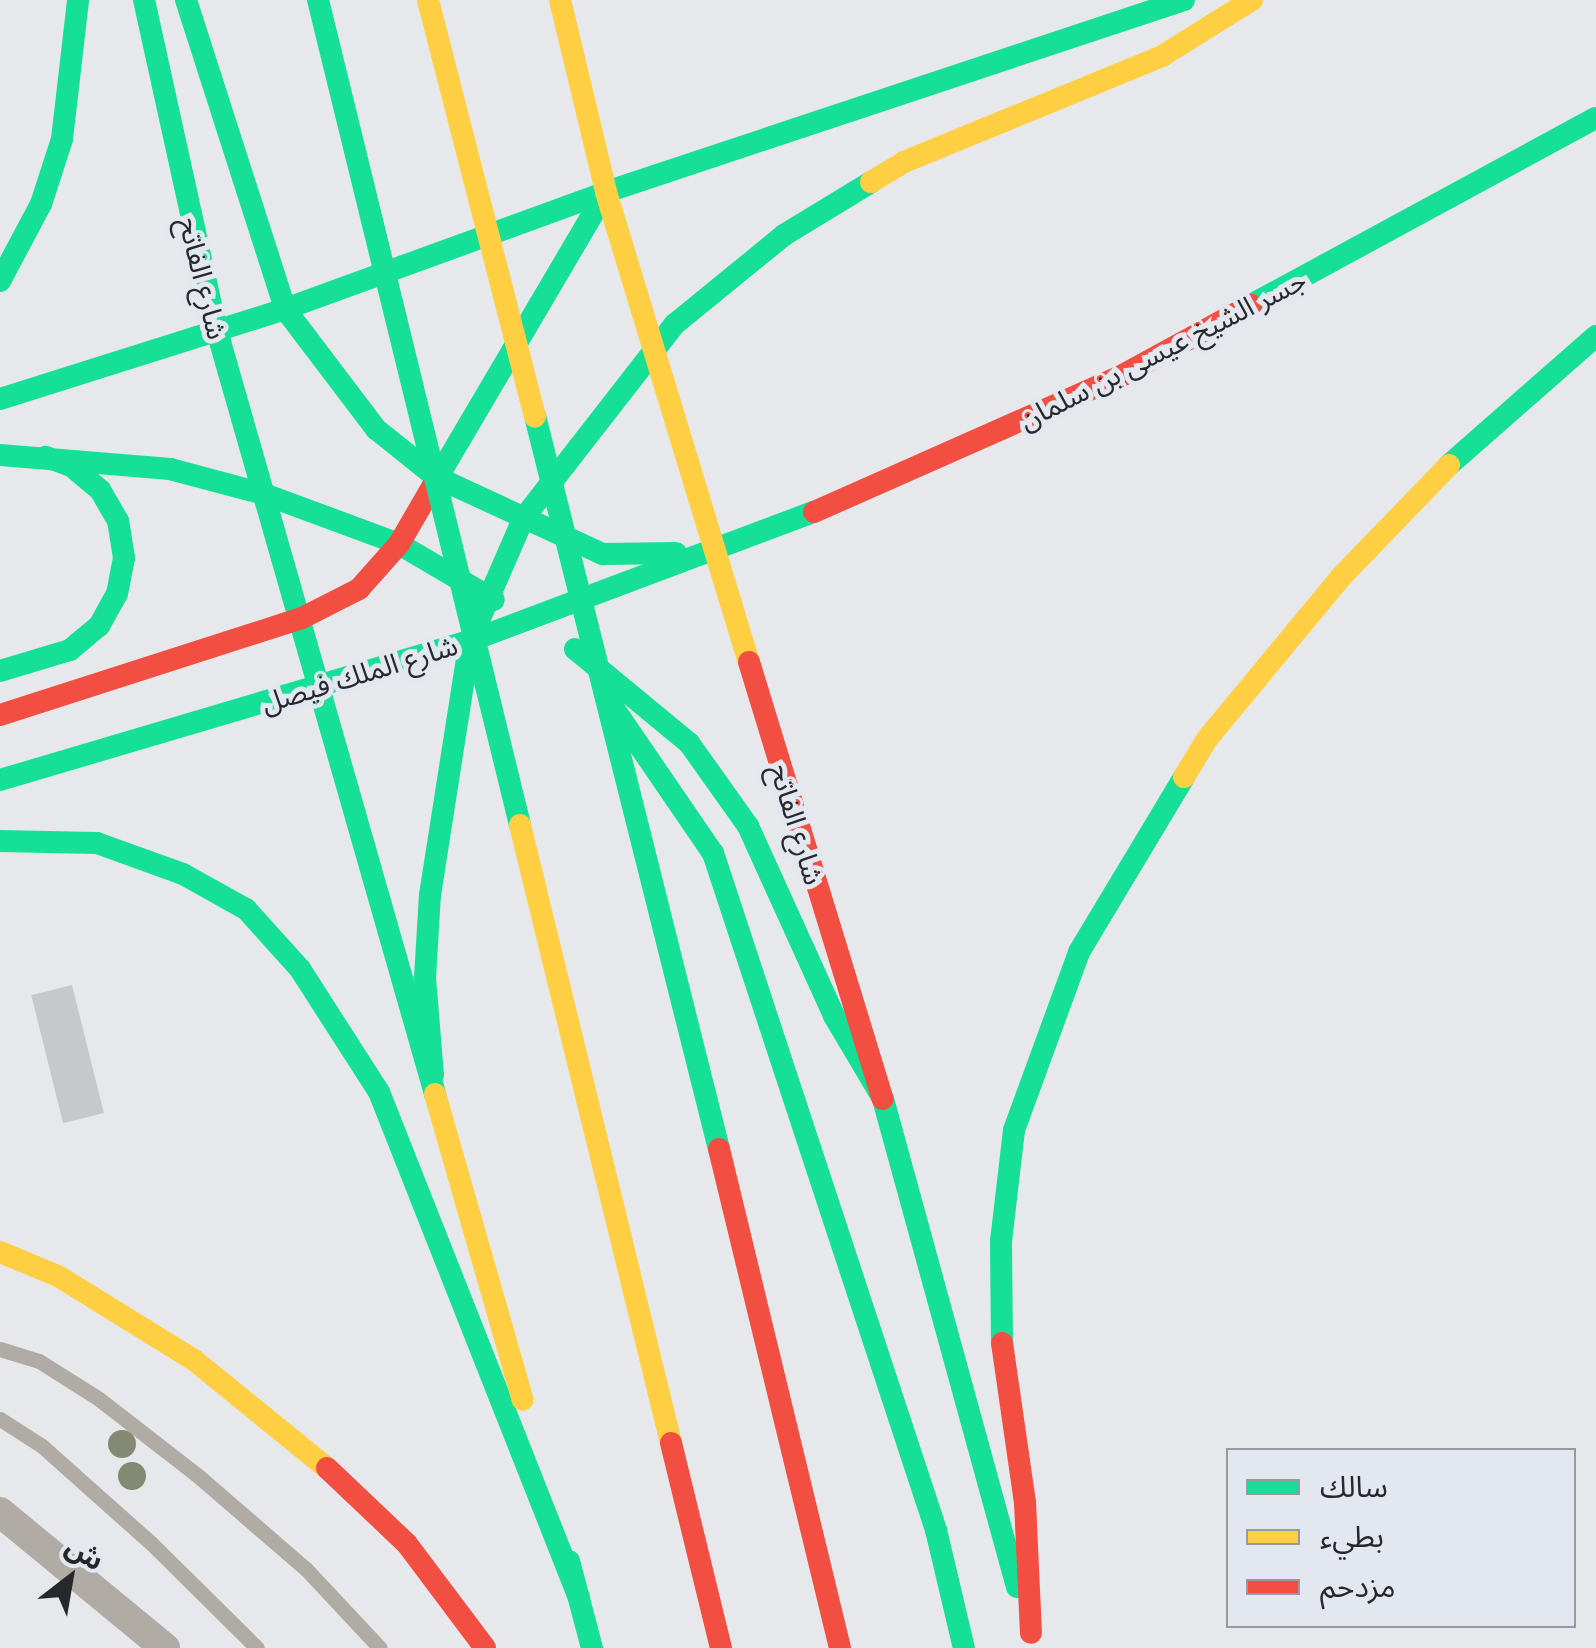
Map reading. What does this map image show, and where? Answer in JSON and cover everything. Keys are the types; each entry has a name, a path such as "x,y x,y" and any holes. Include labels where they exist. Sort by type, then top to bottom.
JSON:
{"main road":[{"path":"0,281 41,204 62,139 78,0"},
{"name":"شارع الفاتح","path":"144,0 217,331 322,684 592,1648"},
{"path":"186,0 285,309 376,428 436,477 603,554 714,552"},
{"path":"318,0 721,1648"},
{"path":"428,0 638,814 840,1648"},
{"name":"شارع الفاتح","path":"560,0 606,192 882,1097 1032,1640"},
{"path":"0,399 285,309 606,192 1184,0"},
{"path":"433,1075 425,978 430,896 470,640 523,519 675,324 784,235 904,162 1162,56 1252,0"},
{"name":"جسر الشيخ عيسى بن سلمان","path":"714,552 1123,375 1596,118"},
{"path":"0,714 302,618 359,590 399,544 606,192"},
{"path":"1032,1640 1025,1502 1002,1351 1001,1241 1014,1130 1078,952 1207,739 1328,593 1455,459 1596,336"},
{"path":"0,454 36,454 170,469 264,494 399,544 487,596 537,618 689,743 748,826 834,1016 882,1097"},
{"path":"0,671 70,650 99,626 118,594 124,558 118,522 100,490 71,466 36,454"},
{"name":"شارع الملك فيصل","path":"0,780 470,640 714,552"},
{"path":"574,649 714,853 936,1530 964,1648"},
{"path":"0,842 97,843 183,874 246,909 300,969 379,1092 579,1598"},
{"path":"0,1252 58,1276 179,1350 300,1442 407,1544 485,1648"}],"street":[{"path":"0,1512 164,1648"}],"lane":[{"path":"0,1349 54,1370 197,1474 306,1569 380,1648"},
{"path":"0,1419 42,1446 151,1543 257,1648"}],"building":[{"path":"72,985 104,1113 63,1123 31,995"}],"traffic: fast":[{"path":"0,281 41,204 62,139 78,0"},
{"path":"144,0 217,331 435,1094"},
{"path":"186,0 285,309 376,429 436,477 603,554 676,553"},
{"path":"318,0 520,825"},
{"path":"0,399 285,309 606,192 1184,0"},
{"path":"1251,305 1596,118"},
{"path":"433,1075 425,978 430,895 470,641 523,519 675,324 784,235 871,182"},
{"path":"432,487 606,192"},
{"path":"1449,465 1596,336"},
{"path":"535,416 719,1149"},
{"path":"0,455 170,469 264,494 399,544 494,600"},
{"path":"0,671 70,650 99,626 117,594 124,558 118,521 100,490 71,466 46,457"},
{"path":"0,780 470,641 814,512"},
{"path":"575,649 689,743 748,826 834,1016 882,1097"},
{"path":"606,697 713,853 936,1530 964,1648"},
{"path":"1002,1343 1001,1241 1014,1130 1079,952 1184,777"},
{"path":"0,841 97,843 183,874 246,909 300,969 379,1092 579,1598"},
{"path":"883,1099 1017,1587"},
{"path":"569,1561 592,1648"}],"traffic: slow":[{"path":"428,0 535,416"},
{"path":"560,0 606,192 749,662"},
{"path":"871,182 904,162 1162,56 1252,0"},
{"path":"1184,777 1207,739 1340,578 1449,465"},
{"path":"520,825 671,1443"},
{"path":"435,1094 523,1400"},
{"path":"0,1252 58,1276 194,1360 327,1468"}],"traffic: jam":[{"path":"814,512 1123,375 1251,305"},
{"path":"0,715 302,618 359,589 399,544 432,487"},
{"path":"749,662 883,1099"},
{"path":"719,1149 840,1648"},
{"path":"1002,1343 1025,1502 1031,1633"},
{"path":"671,1443 721,1648"},
{"path":"327,1468 407,1544 485,1648"}]}
